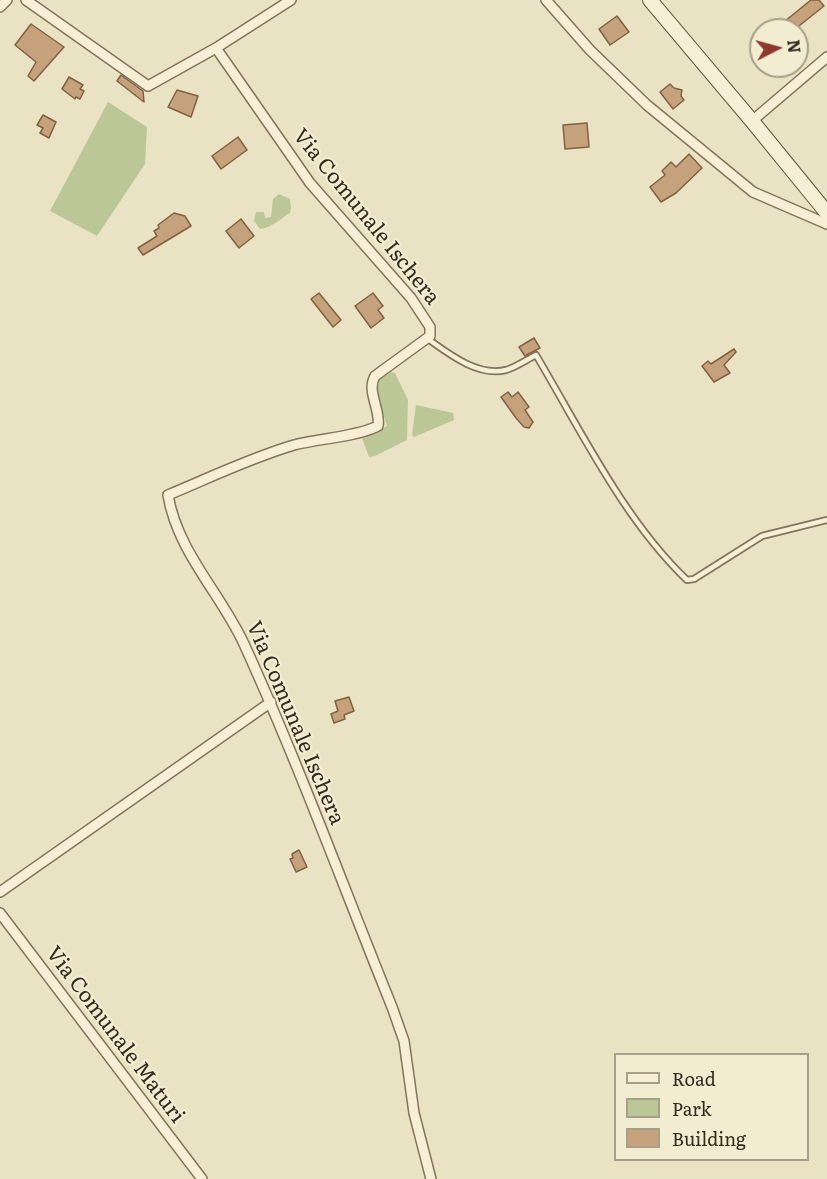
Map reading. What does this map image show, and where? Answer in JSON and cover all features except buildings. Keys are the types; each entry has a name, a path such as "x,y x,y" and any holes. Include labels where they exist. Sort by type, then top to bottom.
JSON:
{"main road":[{"path":"650,0 827,213"}],"street":[{"path":"0,7 7,0"},
{"path":"26,0 148,86 216,48 291,0"},
{"path":"546,0 590,50 647,105 753,192 827,224"},
{"name":"Via Comunale Ischera","path":"216,48 310,183 411,298 430,327 428,339 375,376 372,381 372,391 379,418 378,426 357,434 297,444 268,453 168,495 171,515 186,547 237,628 271,702 404,1041 414,1113 431,1179"},
{"path":"752,121 827,57"},
{"path":"0,892 271,702"},
{"name":"Via Comunale Maturi","path":"0,913 202,1179"}],"lane":[{"path":"428,339 469,365 487,372 508,369 536,355 617,491 654,545 687,580 694,579 762,536 827,520"}],"green space":[{"path":"108,102 147,127 145,164 97,236 50,211"},
{"path":"279,194 290,199 290,213 272,225 260,229 254,221 256,212 264,212 265,218 271,217 273,199"},
{"path":"391,372 395,373 408,400 407,440 369,457 362,438 387,426 377,395 378,380"},
{"path":"416,405 453,413 454,420 414,437 412,435"}]}
